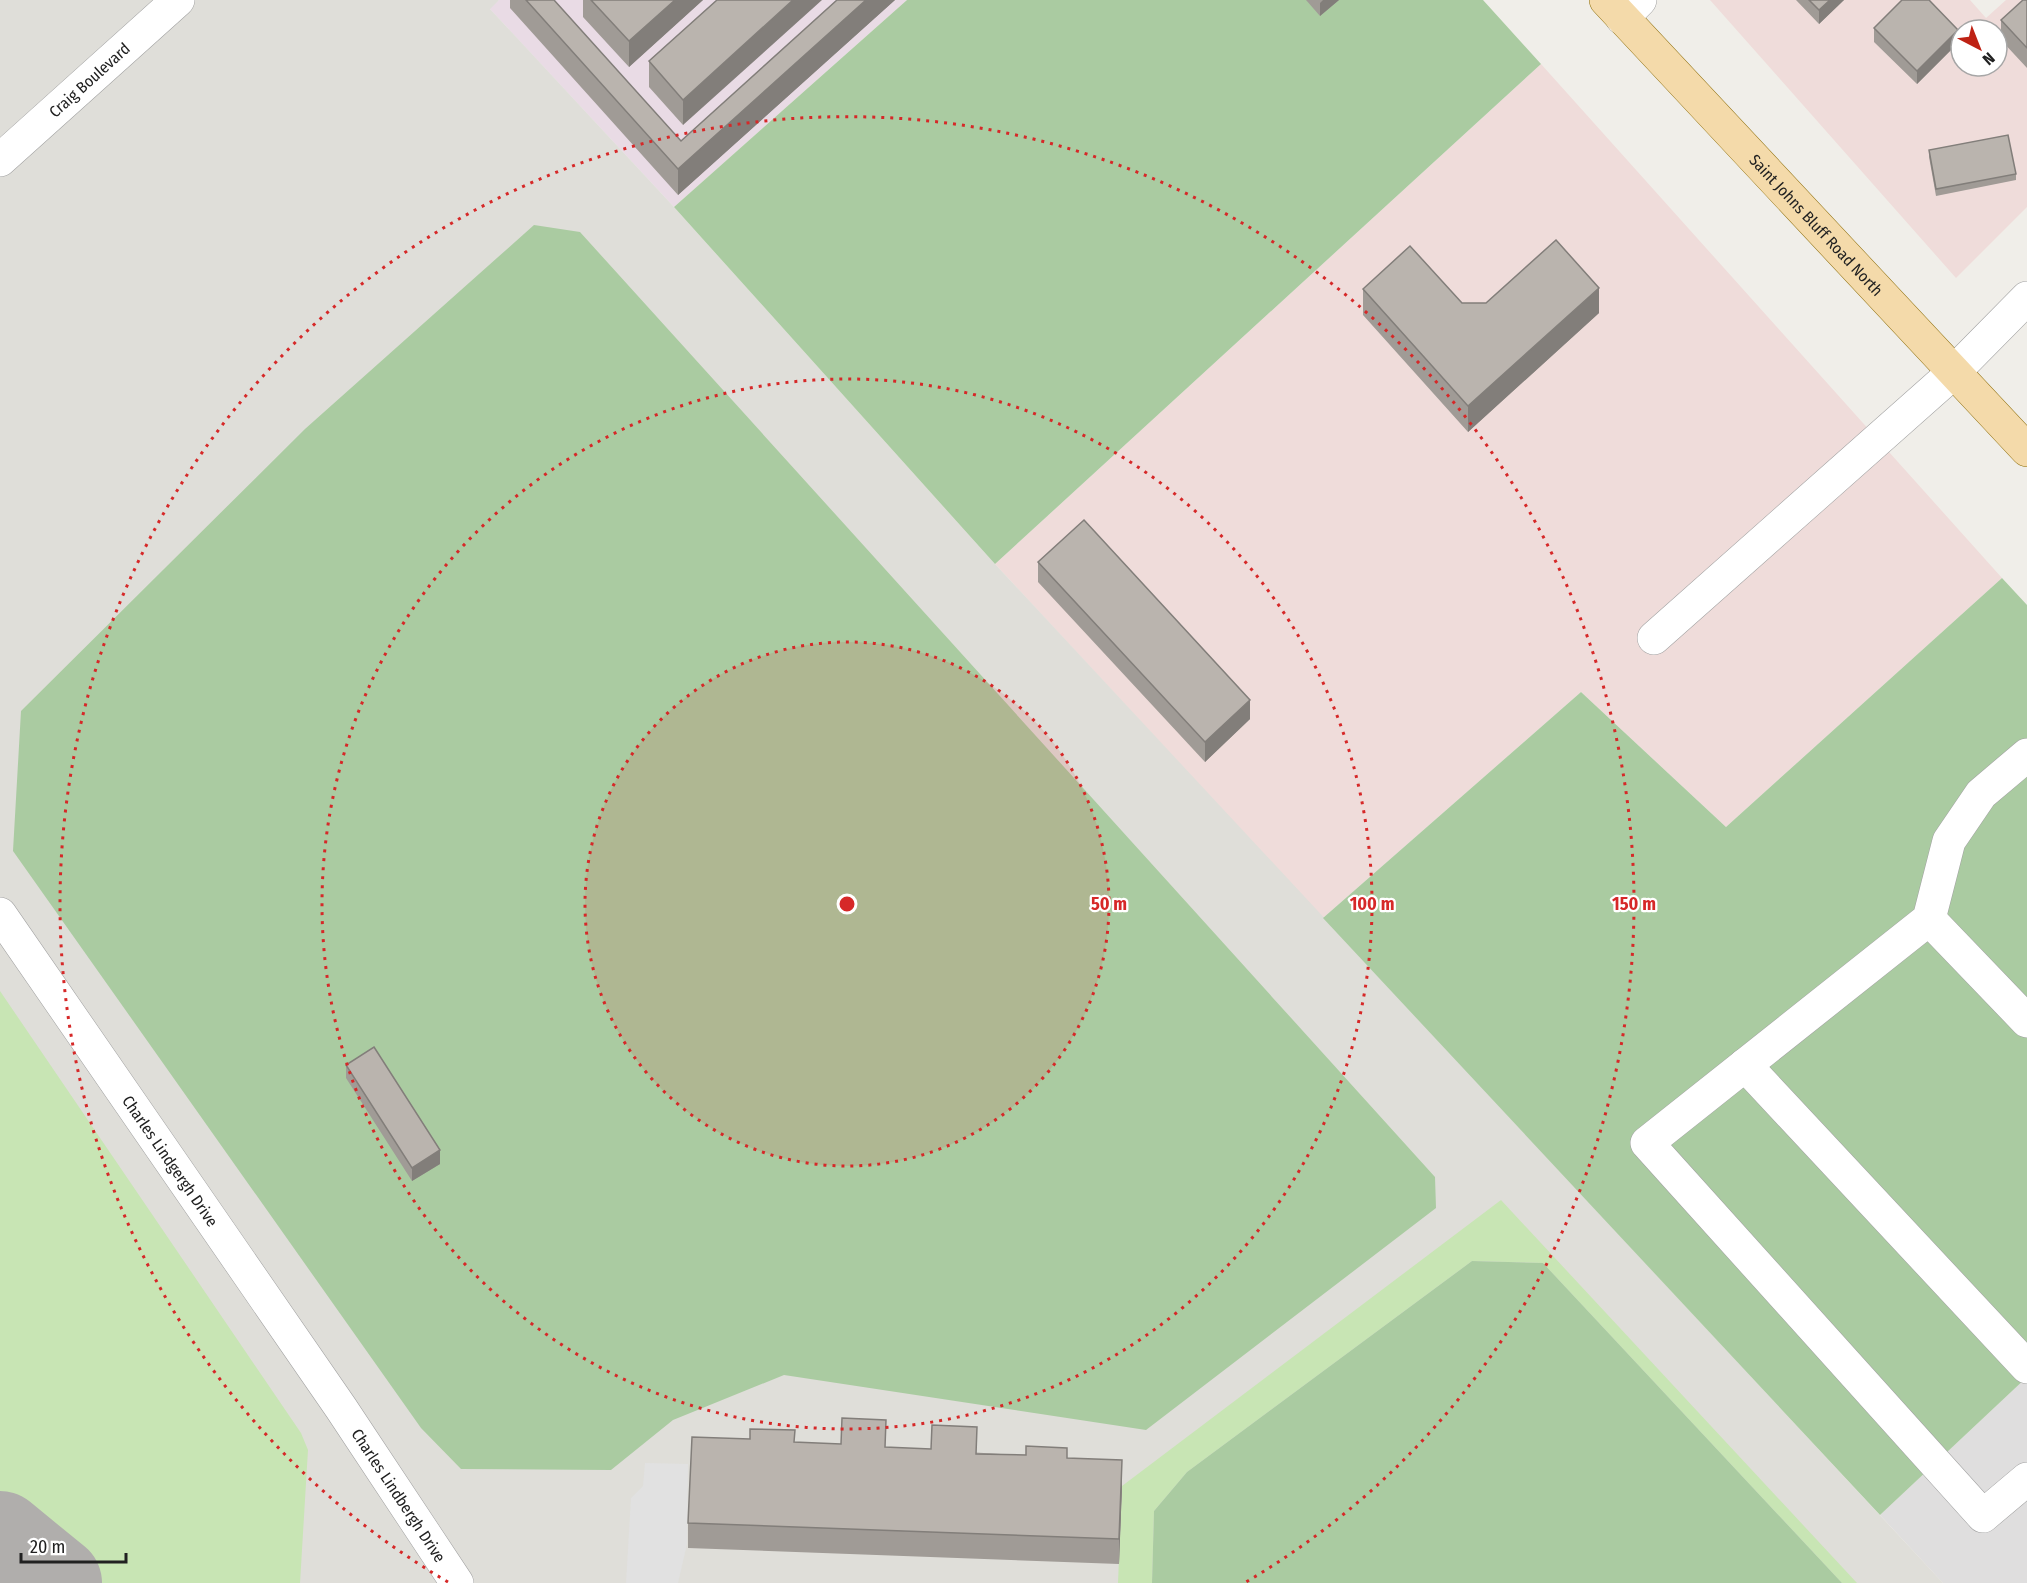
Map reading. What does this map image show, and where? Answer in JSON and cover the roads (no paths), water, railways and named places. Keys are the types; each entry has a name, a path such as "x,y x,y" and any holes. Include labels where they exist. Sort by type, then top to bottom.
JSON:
{"main road":[{"name":"Saint Johns Bluff Road North","path":"1623,6 2027,450"}],"street":[{"name":"Craig Boulevard","path":"0,160 178,0"},
{"path":"1654,638 1954,372 2027,298"},
{"path":"2027,755 1981,794 1949,841 1929,919 1647,1143 1983,1516 2027,1479"},
{"name":"Charles Lindgergh Drive","path":"0,914 341,1408"},
{"path":"1929,919 2027,1021"},
{"path":"1745,1065 2027,1367"},
{"name":"Charles Lindbergh Drive","path":"341,1408 458,1583"}]}
